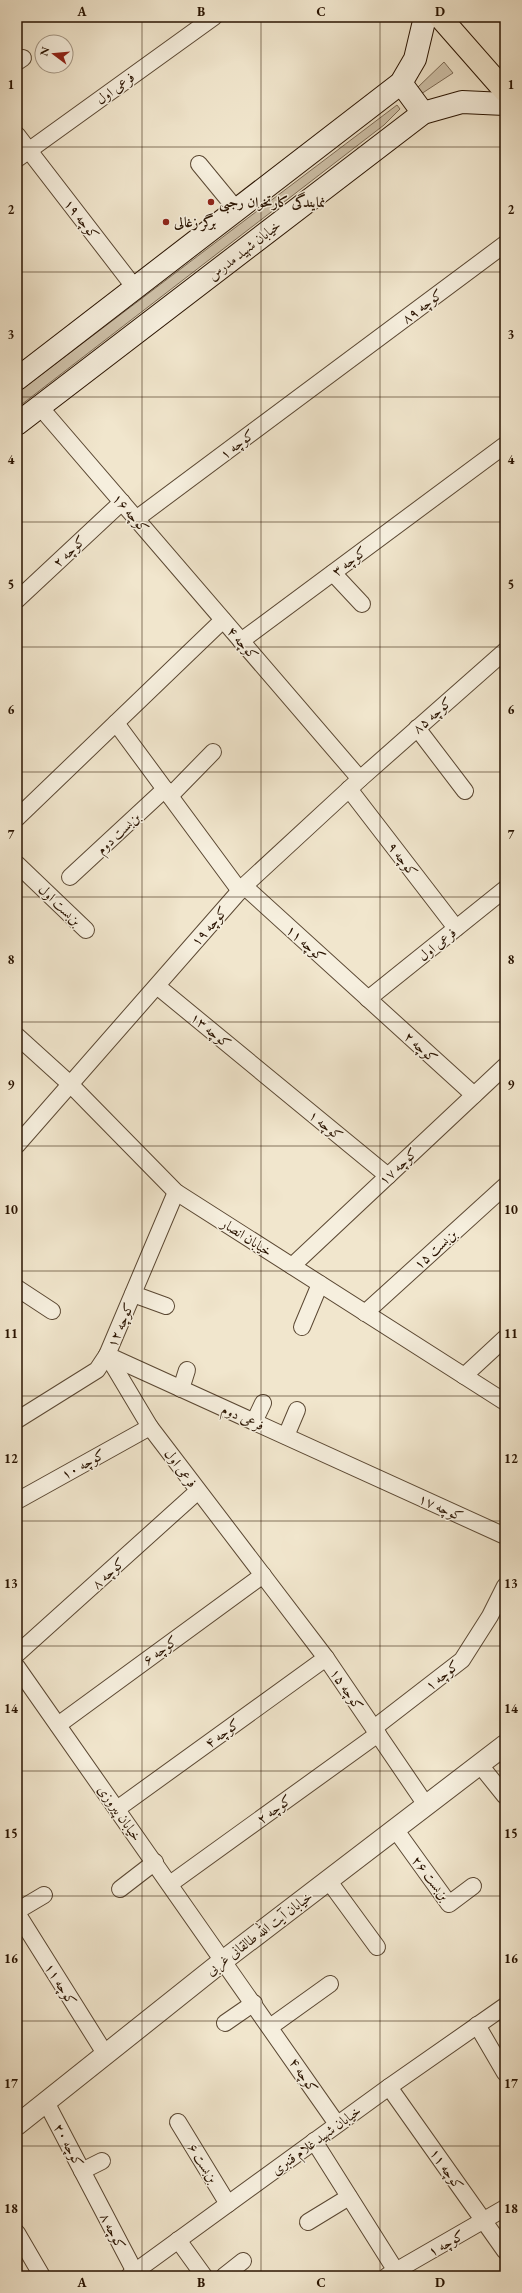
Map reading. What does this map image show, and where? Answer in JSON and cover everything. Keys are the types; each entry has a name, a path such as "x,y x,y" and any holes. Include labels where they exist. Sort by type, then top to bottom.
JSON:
{"main road":[{"path":"19,374 135,288 401,82 415,59 425,17"},
{"path":"440,17 505,91"},
{"path":"401,82 422,113"},
{"name":"خیابان شهید مدرس","path":"17,424 422,113 462,102 505,104"}],"street":[{"name":"فرعی اول","path":"23,155 214,17"},
{"path":"17,135 23,155"},
{"name":"کوچه ۱۹","path":"23,155 135,288"},
{"path":"199,164 236,209"},
{"name":"کوچه ۸۹","path":"339,368 505,244"},
{"name":"کوچه ۱","path":"136,519 339,368"},
{"name":"کوچه ۱۶","path":"40,407 223,620"},
{"name":"کوچه ۳","path":"241,641 505,446"},
{"name":"کوچه ۲","path":"17,600 122,502"},
{"path":"333,573 362,604"},
{"name":"کوچه ۴","path":"17,818 223,620 355,784"},
{"name":"کوچه ۸۵","path":"355,784 505,651"},
{"path":"116,723 242,889"},
{"path":"417,728 465,791"},
{"path":"168,793 213,752"},
{"name":"کوچه ۱۹","path":"17,1145 242,889 355,784"},
{"name":"کوچه ۹","path":"355,784 456,928"},
{"name":"بن‌بست دوم","path":"70,877 168,793"},
{"name":"بن‌بست اول","path":"17,864 86,930"},
{"name":"کوچه ۱۱","path":"242,889 368,999"},
{"name":"فرعی اول","path":"368,999 505,889"},
{"name":"کوچه ۱۳","path":"157,986 265,1074"},
{"name":"کوچه ۲","path":"368,999 474,1095"},
{"name":"خیابان انصار","path":"17,1036 70,1084 176,1192 505,1402"},
{"name":"کوچه ۱۷","path":"292,1266 505,1066"},
{"name":"کوچه ۱","path":"265,1074 388,1176"},
{"name":"بن‌بست ۱۵","path":"365,1313 505,1186"},
{"name":"کوچه ۱۲","path":"17,1420 97,1370 107,1355 176,1192"},
{"path":"302,1327 320,1284"},
{"path":"17,1288 52,1311"},
{"path":"133,1294 166,1306"},
{"path":"464,1376 505,1338"},
{"name":"فرعی اول","path":"107,1355 150,1428 263,1575"},
{"name":"فرعی دوم","path":"107,1355 378,1478"},
{"path":"181,1389 187,1370"},
{"path":"254,1422 263,1403"},
{"path":"286,1436 297,1410"},
{"name":"کوچه ۱۰","path":"17,1501 150,1428"},
{"name":"کوچه ۱۷","path":"378,1478 505,1536"},
{"name":"کوچه ۸","path":"17,1654 198,1491"},
{"name":"کوچه ۱۵","path":"263,1575 326,1658 426,1805"},
{"name":"کوچه ۶","path":"58,1725 263,1575"},
{"name":"کوچه ۱","path":"376,1731 462,1660 490,1616 505,1586"},
{"name":"کوچه ۴","path":"117,1809 326,1658"},
{"name":"خیابان پیروزی","path":"17,1667 254,2002"},
{"name":"کوچه ۲","path":"170,1884 376,1731"},
{"name":"خیابان آیت الله طالقانی غربی","path":"17,2125 224,1960 505,1745"},
{"path":"480,1765 505,1796"},
{"name":"بن‌بست ۲۶","path":"396,1829 449,1904 473,1886"},
{"path":"120,1889 155,1862"},
{"path":"328,1880 377,1947"},
{"path":"17,1912 44,1895"},
{"name":"کوچه ۱۱","path":"17,1912 106,2054"},
{"path":"270,2027 330,1984"},
{"path":"225,2023 254,2002"},
{"name":"کوچه ۴","path":"254,2002 337,2124"},
{"name":"خیابان شهید غلام قنبری","path":"132,2274 337,2124 505,2006"},
{"path":"477,2025 505,2074"},
{"name":"کوچه ۱۱","path":"389,2087 505,2251"},
{"name":"کوچه ۲۰","path":"46,2102 91,2189"},
{"name":"بن‌بست ۶","path":"178,2122 228,2204"},
{"path":"314,2141 349,2196 391,2274"},
{"path":"82,2171 102,2161"},
{"name":"کوچه ۸","path":"91,2189 132,2274"},
{"path":"308,2222 349,2196"},
{"path":"484,2222 505,2208"},
{"name":"کوچه ۱","path":"391,2274 484,2222"},
{"path":"17,2233 42,2276"},
{"path":"178,2240 204,2276"},
{"path":"224,2276 243,2261"}],"shaded area":[{"path":"444,62 453,73 421,94 417,88"},
{"path":"397,105 400,109 384,125 17,408 17,393"}],"place":[{"name":"نمایندگی کارتخوان رجبی","path":"211,202"},
{"name":"برگر زغالی","path":"166,222"}]}
